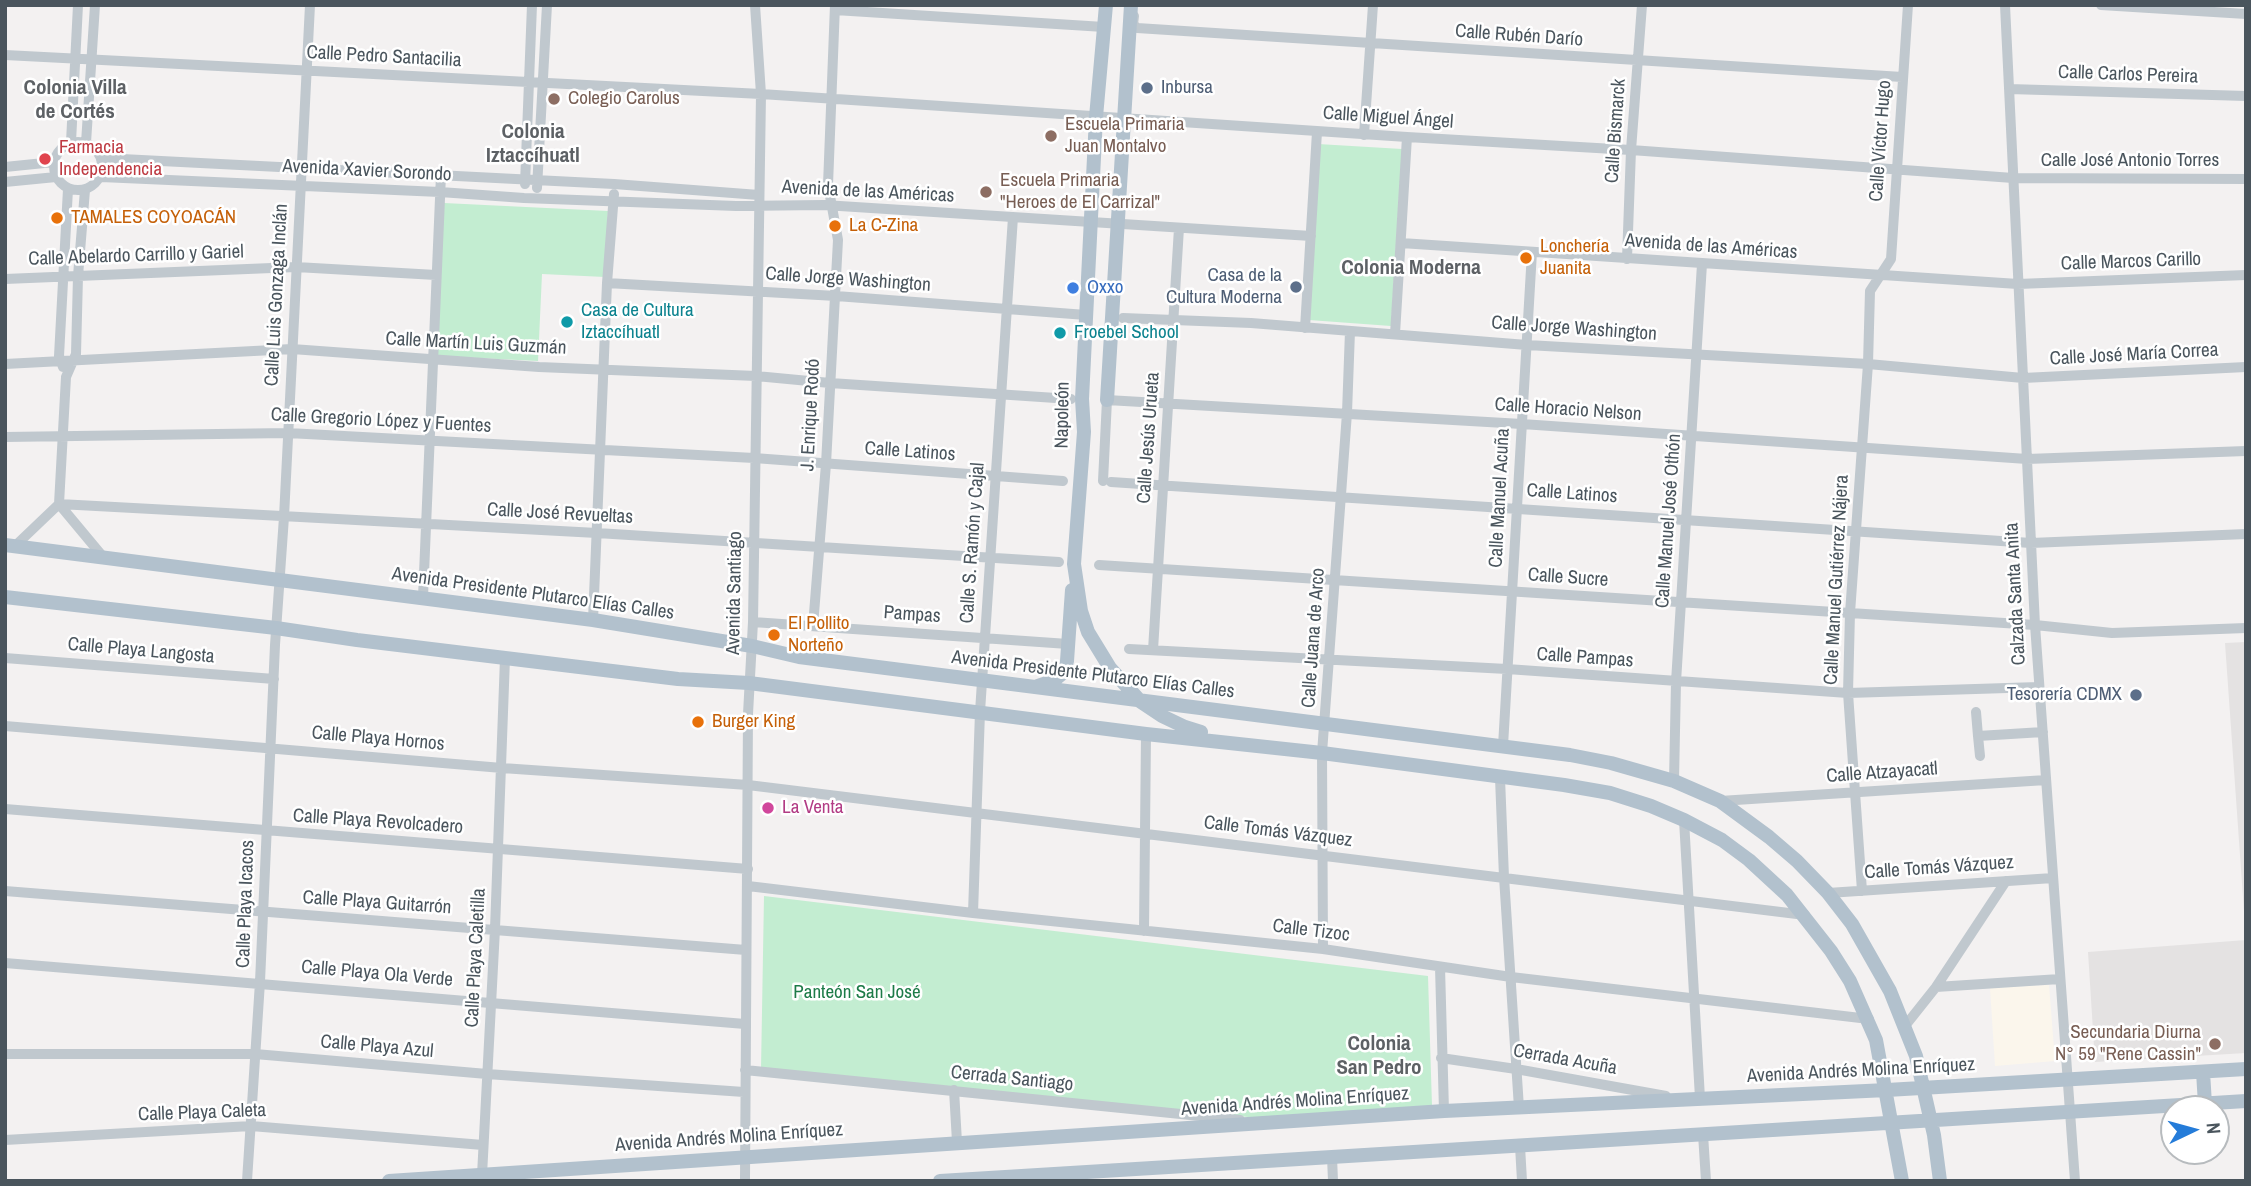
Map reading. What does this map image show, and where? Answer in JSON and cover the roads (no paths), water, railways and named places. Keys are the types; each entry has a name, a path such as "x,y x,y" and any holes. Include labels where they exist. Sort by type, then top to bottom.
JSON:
{"main road":[{"name":"Napoleón","path":"1106,5 1086,315 1082,399 1084,432 1066,563 1095,647 1123,685 1141,702 1162,716 1185,727 1236,742"},
{"path":"1107,400 1133,5"},
{"name":"Avenida Presidente Plutarco Elías Calles","path":"10,545 593,620 752,646 799,657 1503,746 1611,763 1674,781 1720,801 1769,837 1828,893 1852,923 1890,990 1916,1056 1931,1120 1940,1181"},
{"path":"1033,687 1052,681 1064,672 1068,644 1066,563"},
{"path":"5,597 678,679 749,683 1146,734 1236,742 1610,793 1651,806 1722,840 1771,878 1805,915 1850,981 1869,1019 1882,1062 1902,1181"},
{"name":"Avenida Andrés Molina Enríquez","path":"389,1181 1444,1111 1887,1090 2246,1069"},
{"path":"2203,1072 2204,1095"},
{"path":"940,1181 1144,1174 1332,1157 2160,1107"}],"street":[{"path":"71,142 78,5"},
{"path":"86,143 94,5"},
{"name":"Calle Luis Gonzaga Inclán","path":"276,628 310,5"},
{"path":"524,198 532,5"},
{"path":"537,198 547,5"},
{"name":"Avenida Santiago","path":"745,1181 749,683 752,646 761,94 755,5"},
{"name":"Calle Rubén Darío","path":"1133,5 1134,27 1902,77"},
{"path":"1364,135 1373,5"},
{"name":"Calle Bismarck","path":"1627,259 1631,150 1642,5"},
{"name":"Calle Víctor Hugo","path":"1881,276 1891,259 1908,5"},
{"name":"Calzada Santa Anita","path":"2005,5 2035,625 2075,1181"},
{"path":"2101,5 2246,14"},
{"path":"835,8 1104,27"},
{"name":"J. Enrique Rodó","path":"814,626 838,240 828,185 835,8"},
{"name":"Calle Pedro Santacilia","path":"5,55 761,94"},
{"name":"Calle Carlos Pereira","path":"2009,89 2246,96"},
{"name":"Calle Miguel Ángel","path":"761,94 1408,138 1631,150 2013,178"},
{"path":"1305,328 1317,132"},
{"path":"1395,334 1408,138"},
{"path":"71,142 86,143 96,149 102,158 101,177 85,190 68,189 56,177 54,162 60,150 71,142"},
{"name":"Avenida Xavier Sorondo","path":"102,158 614,184 759,200"},
{"path":"5,167 54,162"},
{"path":"423,597 441,175"},
{"path":"5,183 56,177"},
{"name":"Avenida Xavier Sorondo","path":"101,177 524,198 759,200"},
{"name":"Calle José Antonio Torres","path":"2013,178 2246,179"},
{"path":"593,620 607,284 614,184"},
{"path":"67,361 59,356 68,189"},
{"path":"85,190 78,276 76,354 67,361 59,504 104,558"},
{"name":"Avenida de las Américas","path":"759,200 1311,236"},
{"name":"Calle S. Ramón y Cajal","path":"973,914 980,712 1013,218"},
{"name":"Calle Jesús Urueta","path":"1153,650 1179,228"},
{"name":"Avenida de las Américas","path":"1401,243 2018,285"},
{"name":"Calle Manuel Acuña","path":"1503,746 1532,252"},
{"name":"Calle Manuel José Othón","path":"1674,781 1676,682 1702,264"},
{"name":"Calle Abelardo Carrillo y Gariel","path":"5,279 296,267 436,275"},
{"name":"Calle Marcos Carillo","path":"2018,285 2246,275"},
{"name":"Calle Manuel Gutiérrez Nájera","path":"1862,891 1849,693 1850,613 1868,364 1870,291 1881,276"},
{"name":"Calle Jorge Washington","path":"607,284 836,296 1086,315"},
{"name":"Calle Jorge Washington","path":"1123,318 1868,364 2023,378"},
{"name":"Calle Juana de Arco","path":"1323,949 1322,753 1336,580 1350,331"},
{"name":"Calle Martín Luis Guzmán","path":"5,364 292,349 539,367 756,376 1071,399"},
{"name":"Calle José María Correa","path":"2023,378 2246,367"},
{"name":"Calle Horacio Nelson","path":"1107,400 1522,424 2027,459 2246,451"},
{"name":"Calle Latinos","path":"1107,400 1107,482 2031,543 2246,534"},
{"name":"Calle Gregorio López y Fuentes","path":"5,438 288,433 754,458"},
{"name":"Calle Latinos","path":"754,458 1063,481"},
{"path":"10,545 59,504"},
{"name":"Calle José Revueltas","path":"59,504 597,533 1066,563"},
{"name":"Calle Sucre","path":"1099,565 2035,625 2112,633 2246,628"},
{"name":"Pampas","path":"752,622 1068,644"},
{"name":"Calle Playa Icacos","path":"247,1181 260,982 276,628"},
{"name":"Calle Pampas","path":"1129,649 1849,693 2039,687"},
{"name":"Calle Playa Langosta","path":"5,657 274,680"},
{"name":"Calle Playa Caletilla","path":"482,1175 499,849 505,658"},
{"path":"1976,712 1980,756"},
{"name":"Calle Playa Hornos","path":"5,726 502,768 748,785"},
{"path":"1978,736 2043,732"},
{"path":"1144,931 1146,734"},
{"path":"1500,778 1518,1108"},
{"name":"Calle Atzayacatl","path":"1720,801 2046,780"},
{"name":"Calle Tomás Vázquez","path":"748,785 1805,915"},
{"name":"Calle Playa Revolcadero","path":"5,809 747,869"},
{"path":"1684,820 1700,1098"},
{"name":"Calle Tomás Vázquez","path":"1828,893 2053,878"},
{"path":"1905,1026 1936,987 2006,881"},
{"name":"Calle Tizoc","path":"748,886 973,914 1323,949 1511,977 1869,1019"},
{"name":"Calle Playa Guitarrón","path":"5,891 746,950"},
{"name":"Calle Playa Ola Verde","path":"5,963 745,1024"},
{"path":"1440,967 1444,1111"},
{"path":"1936,987 2060,979"},
{"name":"Calle Playa Azul","path":"5,1054 256,1054 744,1092"},
{"name":"Cerrada Acuña","path":"1441,1058 1683,1099"},
{"name":"Cerrada Santiago","path":"745,1070 1275,1123"},
{"path":"954,1090 957,1142"},
{"name":"Calle Playa Caleta","path":"5,1140 251,1126 483,1145"},
{"path":"1703,1134 1706,1181"},
{"path":"1520,1146 1522,1181"},
{"path":"1332,1157 1333,1181"}],"place":[{"name":"Inbursa","path":"1147,88"},
{"name":"Colegio Carolus","path":"554,99"},
{"name":"Escuela Primaria Juan Montalvo","path":"1051,136"},
{"name":"Farmacia Independencia","path":"45,159"},
{"name":"Escuela Primaria \"Heroes de El Carrizal\"","path":"986,192"},
{"name":"TAMALES COYOACÁN","path":"57,218"},
{"name":"La C-Zina","path":"835,226"},
{"name":"Lonchería Juanita","path":"1526,258"},
{"name":"Casa de la Cultura Moderna","path":"1296,287"},
{"name":"Oxxo","path":"1073,288"},
{"name":"Casa de Cultura Iztaccíhuatl","path":"567,322"},
{"name":"Froebel School","path":"1060,333"},
{"name":"El Pollito Norteño","path":"774,635"},
{"name":"Tesorería CDMX","path":"2136,695"},
{"name":"Burger King","path":"698,722"},
{"name":"La Venta","path":"768,808"},
{"name":"Secundaria Diurna N° 59 \"Rene Cassin\"","path":"2215,1044"}],"district":[{"name":"Colonia Villa de Cortés","path":"75,100"},
{"name":"Colonia Iztaccíhuatl","path":"533,144"},
{"name":"Colonia Moderna","path":"1411,268"},
{"name":"Colonia San Pedro","path":"1379,1056"}],"park label":[{"name":"Panteón San José","path":"857,993"}]}
